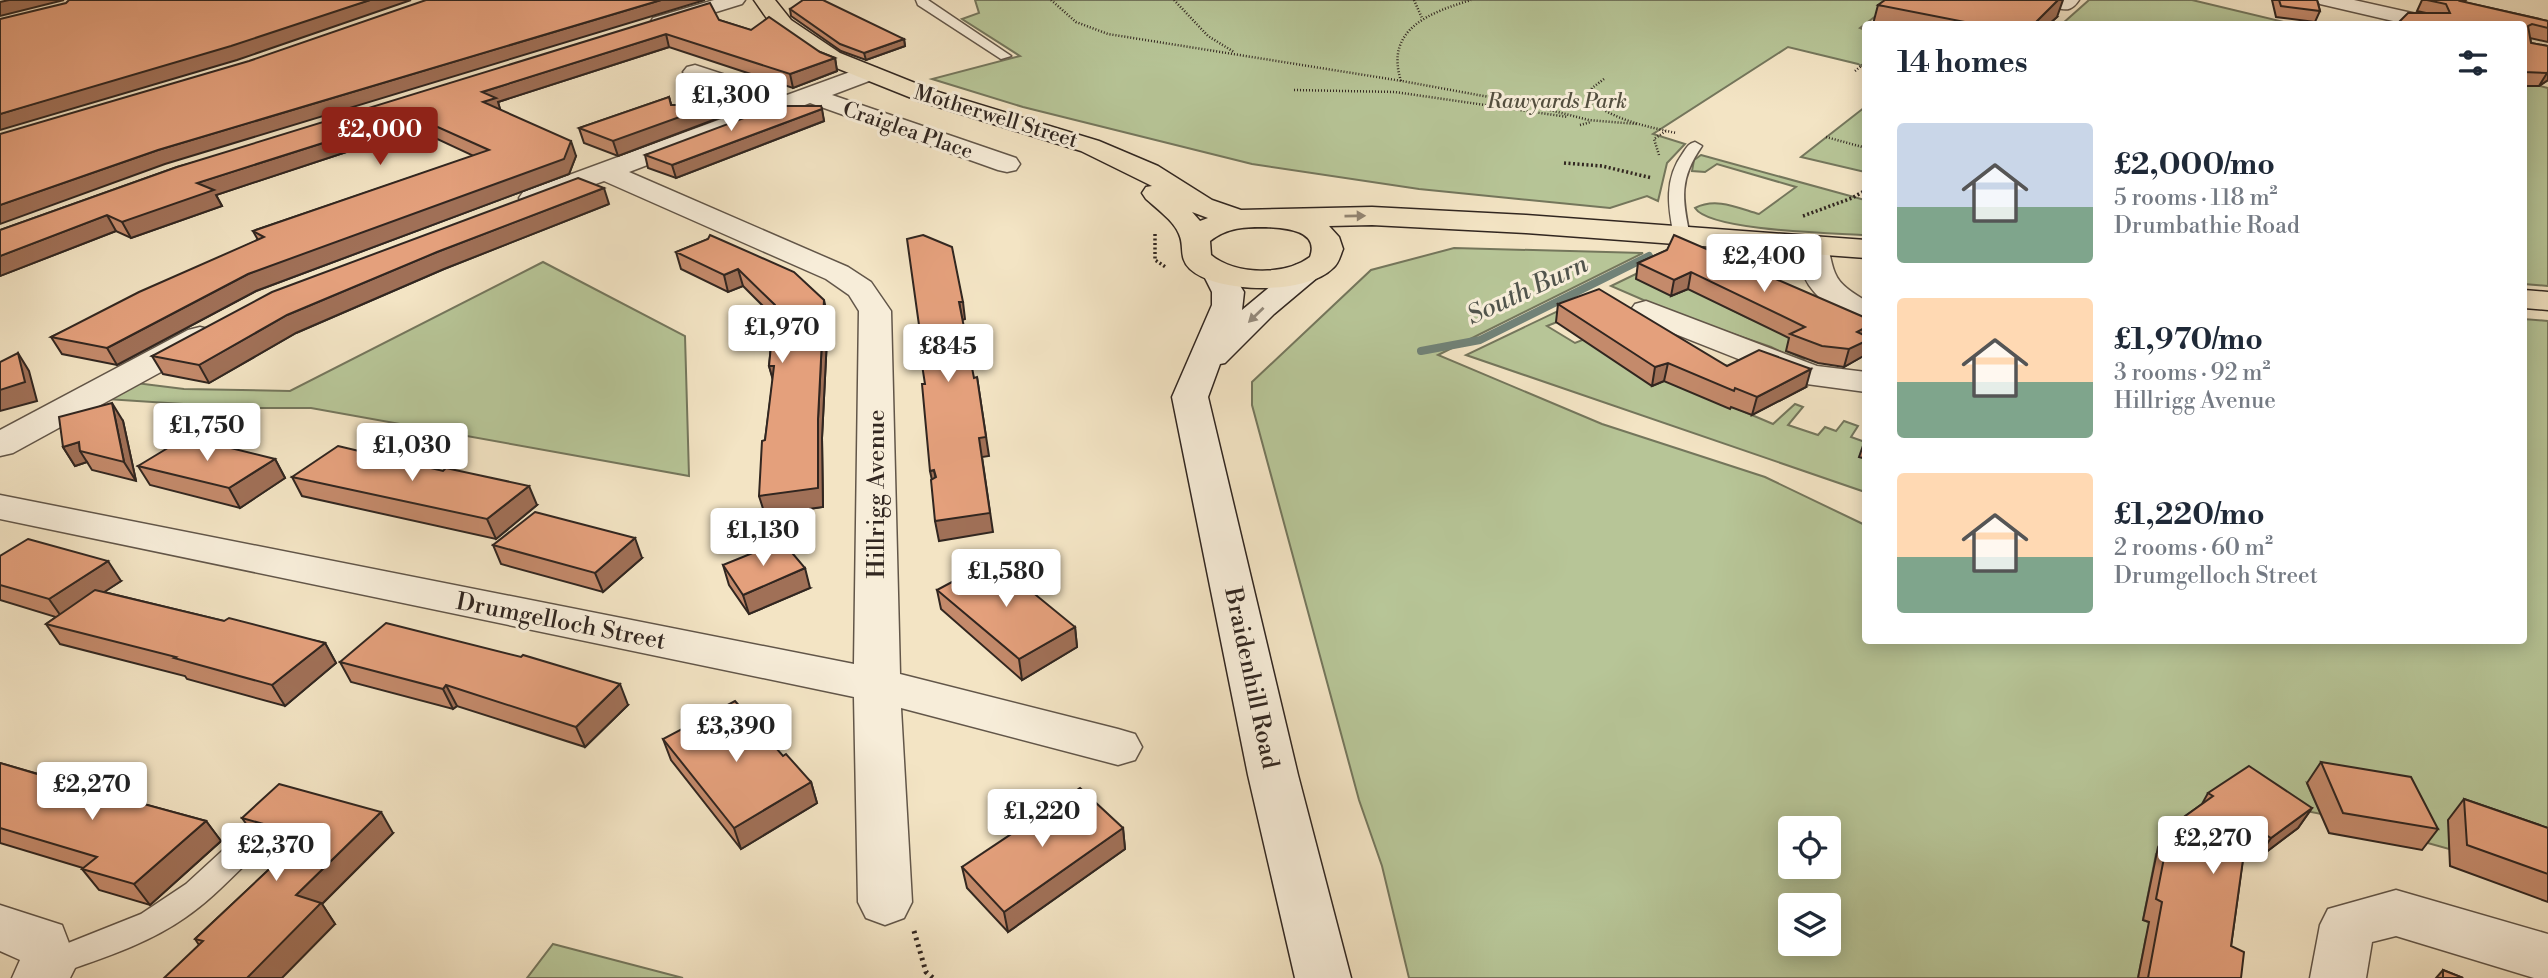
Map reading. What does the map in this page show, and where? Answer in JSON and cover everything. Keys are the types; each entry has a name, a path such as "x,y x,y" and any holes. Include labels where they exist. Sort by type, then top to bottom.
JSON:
{"main road":[{"name":"Motherwell Street","path":"764,0 783,25 819,51 937,100 1090,146 1149,172 1202,206 1238,219"},
{"path":"1122,159 1188,226 1195,238 1193,252 1199,261 1218,274 1254,280 1290,276 1318,261 1407,229 1448,222"},
{"path":"1195,238 1208,228 1238,219 1372,216 1526,224 1862,249"},
{"path":"1287,219 1317,231 1328,245 1318,261"},
{"path":"2527,299 2548,301"}],"street":[{"path":"642,29 735,0"},
{"path":"2327,0 2417,21"},
{"name":"Craiglea Place","path":"695,72 798,99 1007,164"},
{"path":"501,211 869,73"},
{"name":"Hillrigg Avenue","path":"605,171 837,273 860,289 875,311 877,685 885,902"},
{"path":"1798,244 1821,279 1837,296 1862,312"},
{"path":"1197,377 1210,359 1264,307 1318,261"},
{"name":"Braidenhill Road","path":"1218,274 1228,292 1228,304 1190,397 1273,775 1323,978"},
{"path":"1646,311 1811,376 1862,382"},
{"path":"0,444 219,326"},
{"name":"Drumgelloch Street","path":"0,508 877,685 1118,747"},
{"path":"2338,978 2347,925 2396,913 2548,958"},
{"path":"0,928 42,942 44,971"}],"lane":[{"path":"922,0 922,3 1005,56"},
{"path":"1682,236 1676,207 1676,172 1695,146"},
{"path":"44,971 163,917 189,899 244,848"}],"path":[{"path":"1051,0 1061,14 1088,29 1402,81 1527,104 1589,120"},
{"path":"1174,0 1208,36 1244,56"},
{"path":"1413,0 1422,18"},
{"path":"1402,81 1396,60 1402,44 1422,18 1471,0"},
{"path":"1855,71 1862,65"},
{"path":"1604,79 1592,88 1588,99 1598,109 1637,124 1678,134"},
{"path":"1294,90 1395,92 1596,121 1637,124"},
{"path":"1580,125 1596,121"},
{"path":"1826,137 1862,147"},
{"path":"1564,163 1602,166 1676,184"},
{"path":"1798,244 1787,229 1799,218 1821,206 1856,199 1862,194"}],"green space":[{"name":"Rawyards Park","path":"975,0 1897,0 1869,21 1862,21 1862,66 1788,47 1653,134 1685,144 1667,163 1658,201 1647,196 1610,208 1419,189 1252,164 1023,107 932,79 1020,56 962,19 979,13"},
{"path":"2089,0 2192,0 2280,21 2065,21"},
{"path":"2527,83 2548,88 2548,286 2527,284"},
{"path":"1862,109 1862,171 1801,157"},
{"path":"1701,155 1862,199 1862,235 1747,226 1705,216 1695,208 1719,203 1759,214 1796,187 1717,164 1705,172 1692,171 1694,160"},
{"path":"1454,248 1643,253 1438,355 1602,424 1765,477 1862,524 1862,644 2527,644 2527,319 2548,321 2548,891 2449,820 2449,849 2417,840 2307,783 2321,814 2296,809 2156,854 2143,920 2207,948 2146,937 2138,978 1409,978 1382,866 1359,800 1252,405 1252,382 1371,270"},
{"path":"1677,254 1724,306 1750,319 1762,314 1796,332 1788,351 1804,359 1800,361 1771,347 1678,315 1611,286"},
{"path":"543,262 685,336 689,476 311,408 245,408 106,399 136,383 184,389 290,391"},
{"path":"1581,300 1595,307 1547,326 1575,343 1623,324 1696,369 1747,385 1733,407 1773,424 1795,404 1803,407 1788,425 1818,435 1825,427 1836,431 1844,421 1858,426 1851,437 1862,441 1862,491 1466,355"},
{"path":"553,944 683,978 527,978"}],"building":[{"path":"69,0 370,0 231,46 0,114 0,19"},
{"path":"426,0 661,0 158,150 0,205 0,134 249,61"},
{"path":"803,0 823,0 904,39 864,53 840,44 790,9"},
{"path":"1885,0 2058,0 2037,21 1960,21 1878,5"},
{"path":"2279,0 2317,0 2320,11 2281,6"},
{"path":"2427,0 2461,0 2548,21 2548,28 2532,24 2528,26 2531,43 2548,46 2548,72 2527,72 2527,21 2400,21 2408,13 2450,13 2446,4"},
{"path":"710,3 719,20 751,30 769,17 820,52 835,58 790,74 666,34 482,92 496,98 483,102 571,141 564,159 248,274 107,348 51,337 139,292 264,237 253,231 489,150 411,115 197,183 214,190 122,222 107,215 0,256 0,230 177,167"},
{"path":"669,97 671,105 713,105 613,141 579,128"},
{"path":"776,106 821,106 822,109 672,165 645,155"},
{"path":"578,178 604,188 437,252 287,315 199,365 152,356 272,292"},
{"path":"710,235 794,272 824,300 818,419 818,488 759,496 762,441 765,440 774,366 769,366 775,305 738,269 724,275 676,252 708,239"},
{"path":"923,235 952,247 963,302 959,302 974,378 977,377 986,437 979,438 990,513 935,521 931,480 936,477 934,470 930,471 922,384 925,384 907,239"},
{"path":"1674,235 1862,316 1862,329 1857,332 1862,334 1862,343 1849,349 1822,346 1790,334 1805,327 1691,272 1674,280 1638,263 1667,250"},
{"path":"1599,289 1727,366 1759,350 1811,369 1757,397 1735,388 1734,391 1668,363 1655,367 1558,304"},
{"path":"18,353 25,382 0,390 0,362"},
{"path":"112,403 124,462 80,451 79,442 63,447 59,417"},
{"path":"186,437 275,459 229,488 138,466"},
{"path":"338,446 443,471 446,468 529,486 487,519 292,477"},
{"path":"535,512 635,538 595,573 493,545"},
{"path":"28,539 108,561 49,599 0,585 0,556"},
{"path":"782,541 805,568 743,595 723,565"},
{"path":"993,560 1075,627 1019,659 937,590"},
{"path":"95,590 224,621 229,618 325,643 272,685 46,624"},
{"path":"386,623 521,657 523,655 620,684 576,727 446,685 443,689 340,662"},
{"path":"735,701 783,756 786,754 811,782 734,828 663,739"},
{"path":"2321,762 2411,777 2438,829 2343,813"},
{"path":"0,763 61,781 65,777 96,785 127,794 122,798 206,821 134,884 82,869 97,857 0,828"},
{"path":"2249,766 2312,808 2271,838 2248,824 2231,946 2244,952 2241,978 2148,978 2162,902 2156,899 2170,827 2213,796 2208,793"},
{"path":"279,784 381,812 296,895 321,903 247,978 164,978 203,941 195,939 281,858 268,855 292,832 242,818"},
{"path":"1080,788 1123,828 1004,912 962,867"},
{"path":"2464,799 2548,828 2548,874 2467,845"},
{"path":"2443,970 2463,978 2443,978"}],"waterway":[{"name":"South Burn","path":"1421,351 1480,340 1649,256"}]}
